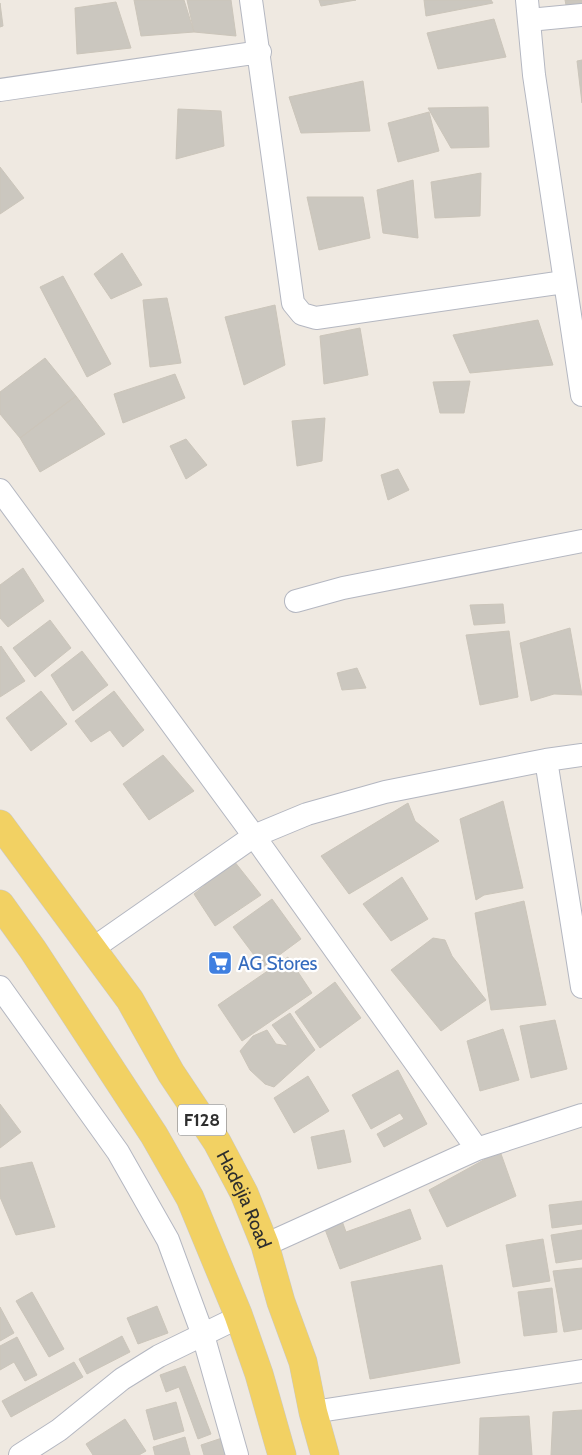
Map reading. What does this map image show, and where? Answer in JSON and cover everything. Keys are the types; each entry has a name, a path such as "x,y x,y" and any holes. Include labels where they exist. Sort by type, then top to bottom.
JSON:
{"main road":[{"name":"Hadejia Road","path":"0,824 130,1000 171,1073 217,1142 244,1193 265,1245 281,1302 303,1362 313,1412 325,1455"},
{"name":"F128","path":"0,904 33,950 168,1158 190,1198 239,1317 259,1374 282,1455"}],"street":[{"path":"252,0 293,303 302,314 316,318 564,282"},
{"path":"582,15 528,10 534,76 582,395"},
{"path":"0,90 260,52"},
{"path":"0,490 254,836 477,1149"},
{"path":"296,601 342,588 582,542"},
{"path":"92,949 254,836 306,814 385,792 546,760 582,755"},
{"path":"546,760 582,988"},
{"path":"0,987 118,1152 168,1240 203,1335 237,1455"},
{"path":"265,1245 477,1149 582,1115"},
{"path":"20,1455 59,1430 122,1379 159,1356 239,1317"},
{"path":"313,1412 582,1371"}],"building":[{"path":"134,0 184,0 194,32 141,36"},
{"path":"187,0 231,0 236,36 194,32"},
{"path":"319,0 356,0 321,6"},
{"path":"424,0 491,0 493,3 426,16"},
{"path":"565,0 582,0 582,3 566,5"},
{"path":"116,2 131,48 77,54 75,8"},
{"path":"0,3 3,26 0,27"},
{"path":"494,19 506,57 438,69 427,33"},
{"path":"582,60 582,103 577,61"},
{"path":"363,81 370,131 301,133 289,97"},
{"path":"488,107 489,147 451,148 428,108"},
{"path":"178,109 221,111 224,146 176,159"},
{"path":"429,112 439,151 398,162 388,123"},
{"path":"0,167 24,198 0,214"},
{"path":"481,173 480,216 435,218 431,182"},
{"path":"413,180 418,238 383,233 377,190"},
{"path":"307,197 363,197 370,238 319,250"},
{"path":"122,253 142,285 111,299 94,274"},
{"path":"63,276 111,364 87,377 40,287"},
{"path":"167,298 181,363 150,367 143,300"},
{"path":"275,305 285,365 244,385 225,317"},
{"path":"538,320 553,365 470,373 453,335"},
{"path":"360,328 368,375 324,384 320,336"},
{"path":"45,358 76,396 20,438 0,414 0,392"},
{"path":"175,374 185,398 123,423 114,394"},
{"path":"470,381 464,413 440,413 433,382"},
{"path":"76,396 105,434 40,472 20,438"},
{"path":"325,418 322,461 297,466 292,421"},
{"path":"186,439 207,465 186,479 170,446"},
{"path":"398,469 409,490 388,500 381,475"},
{"path":"23,568 44,601 8,627 0,618 0,585"},
{"path":"503,604 505,623 474,625 470,605"},
{"path":"50,620 71,648 35,677 13,648"},
{"path":"570,628 582,695 554,694 531,701 520,643"},
{"path":"509,631 518,697 480,705 466,635"},
{"path":"0,647 25,681 0,697"},
{"path":"82,651 108,685 73,711 51,675"},
{"path":"357,668 366,688 342,690 337,673"},
{"path":"41,691 67,724 31,751 6,718"},
{"path":"114,691 144,730 123,747 110,730 91,742 75,721"},
{"path":"163,755 194,791 149,820 123,784"},
{"path":"503,801 523,888 484,895 476,900 460,819"},
{"path":"408,803 415,821 439,841 349,894 321,856"},
{"path":"234,861 261,895 215,926 194,894"},
{"path":"402,877 428,919 391,941 363,904"},
{"path":"272,899 301,939 263,967 233,927"},
{"path":"524,901 546,1005 491,1010 475,913"},
{"path":"433,938 445,940 452,956 486,1000 441,1031 391,970"},
{"path":"288,957 312,993 242,1041 218,1005"},
{"path":"335,982 361,1018 320,1048 295,1012"},
{"path":"290,1013 315,1050 274,1087 265,1084 250,1070 240,1051 253,1036 267,1030 276,1044 288,1046 272,1025"},
{"path":"555,1020 567,1069 531,1078 520,1026"},
{"path":"503,1029 519,1080 480,1091 467,1041"},
{"path":"398,1070 427,1124 384,1147 377,1134 404,1119 400,1113 371,1129 352,1095"},
{"path":"308,1076 329,1111 294,1133 274,1098"},
{"path":"0,1104 21,1132 0,1148"},
{"path":"344,1130 351,1162 318,1169 311,1137"},
{"path":"500,1151 516,1196 447,1227 429,1190"},
{"path":"32,1162 55,1227 16,1235 0,1197 0,1168"},
{"path":"582,1201 582,1224 552,1228 549,1205"},
{"path":"410,1209 421,1239 340,1269 323,1224 341,1218 346,1232"},
{"path":"582,1230 582,1259 556,1263 551,1235"},
{"path":"543,1239 550,1281 513,1287 506,1245"},
{"path":"442,1265 460,1363 370,1379 351,1282"},
{"path":"582,1268 582,1329 564,1332 553,1271"},
{"path":"552,1288 557,1332 524,1336 518,1292"},
{"path":"32,1292 64,1349 49,1357 16,1301"},
{"path":"157,1306 168,1333 138,1344 127,1318"},
{"path":"0,1307 14,1333 0,1341"},
{"path":"122,1336 130,1352 87,1374 79,1359"},
{"path":"17,1337 37,1375 25,1381 14,1362 0,1370 0,1346"},
{"path":"74,1362 83,1377 11,1417 2,1401"},
{"path":"185,1366 211,1434 198,1439 179,1387 166,1392 160,1375"},
{"path":"176,1402 184,1431 154,1440 146,1410"},
{"path":"582,1410 582,1455 551,1455 553,1412"},
{"path":"529,1416 532,1455 479,1455 480,1418"},
{"path":"125,1419 146,1451 139,1455 93,1455 86,1444"},
{"path":"185,1437 190,1455 155,1455 153,1447"},
{"path":"222,1438 227,1455 204,1455 201,1445"}],"place":[{"name":"AG Stores","path":"220,963"}]}
